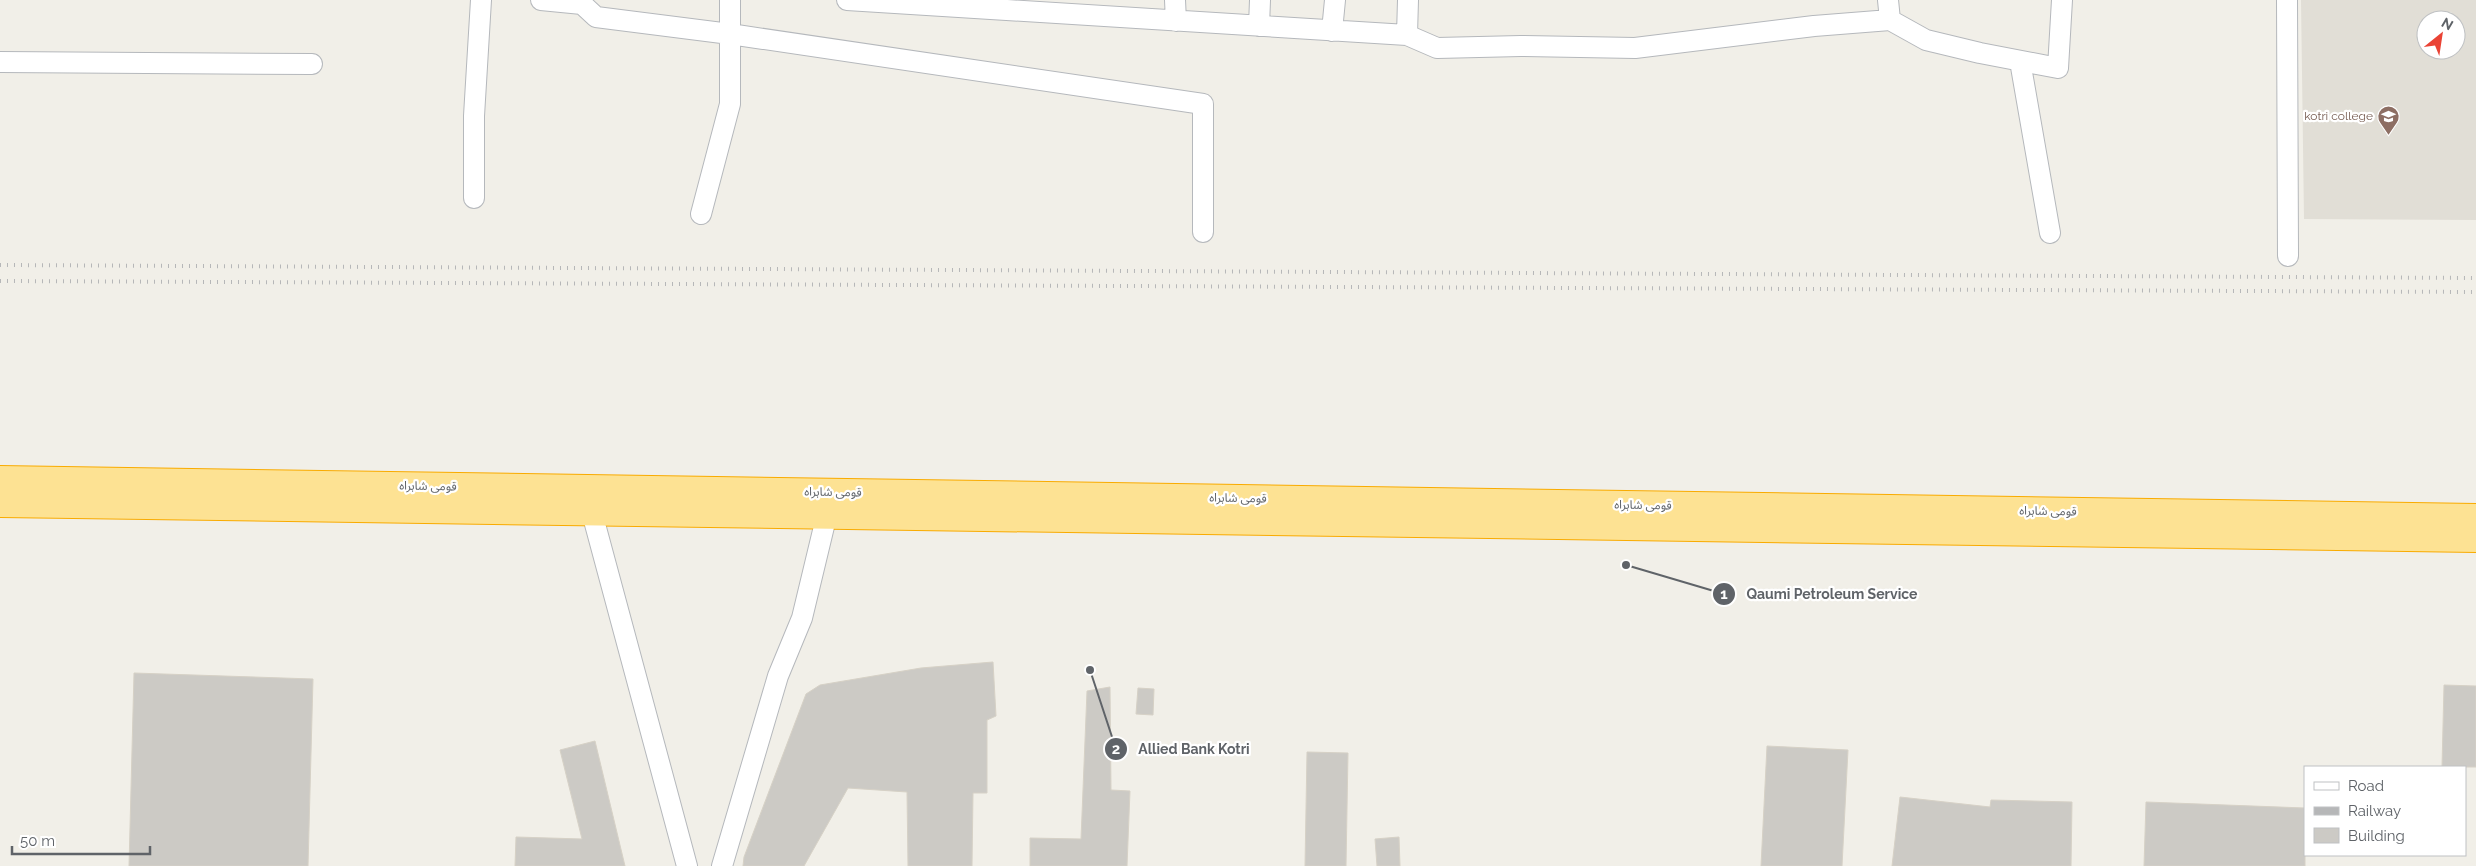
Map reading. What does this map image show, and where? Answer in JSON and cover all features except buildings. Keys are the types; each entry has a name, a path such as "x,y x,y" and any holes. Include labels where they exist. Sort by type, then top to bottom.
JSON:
{"highway":[{"name":"قومی شاہراہ","path":"0,480 592,500"},
{"name":"قومی شاہراہ","path":"0,503 592,500 2476,518"},
{"name":"قومی شاہراہ","path":"828,503 2476,538"}],"street":[{"path":"474,198 474,116 481,0"},
{"path":"541,0 582,4 596,17 730,34 1203,104 1203,232"},
{"path":"701,214 730,104 730,0"},
{"path":"847,0 1014,5 1176,21 1407,36 1437,48 1521,46 1635,48 1814,26 1890,20 1926,40 2058,68 2062,0"},
{"path":"1175,0 1176,21"},
{"path":"1259,26 1260,0"},
{"path":"1332,31 1335,0"},
{"path":"1407,36 1408,0"},
{"path":"1888,0 1890,20"},
{"path":"2287,0 2288,256"},
{"path":"2020,60 2050,233"},
{"path":"0,62 312,64"},
{"path":"592,500 687,866"},
{"path":"722,866 778,676 802,618 828,503"}],"shaded area":[{"name":"kotri college","path":"2301,0 2476,0 2476,220 2304,219"}],"railway":[{"path":"0,265 2476,278"},
{"path":"0,281 2476,292"}],"place":[{"name":"kotri college","path":"2389,135"},
{"name":"Qaumi Petroleum Service","path":"1626,565"},
{"name":"Allied Bank Kotri","path":"1090,670"}]}
